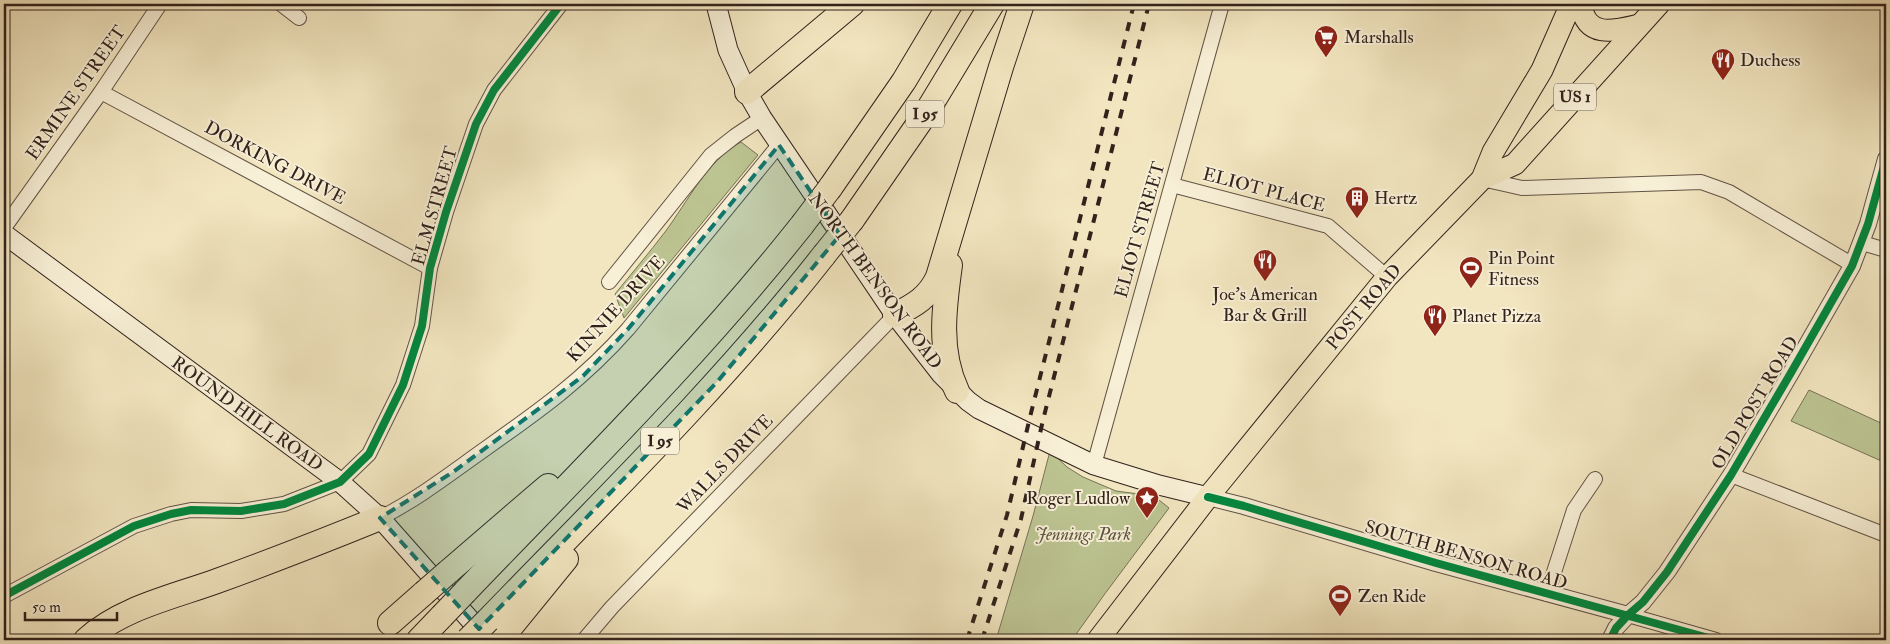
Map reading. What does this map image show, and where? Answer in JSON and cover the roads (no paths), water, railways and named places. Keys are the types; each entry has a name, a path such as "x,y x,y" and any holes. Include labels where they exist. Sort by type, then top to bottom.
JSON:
{"highway":[{"path":"747,92 852,4"},
{"name":"I 95","path":"419,640 655,393 745,295 830,188 889,103 950,4"},
{"name":"I 95","path":"468,640 495,634 685,415 747,348 824,255 852,220 922,120 992,4"},
{"path":"896,315 924,298 934,286 942,267 1001,66 1022,4"},
{"path":"957,391 947,364 944,327 952,247 962,196"},
{"path":"390,623 655,393"},
{"path":"86,640 104,626 138,609 309,547 380,518"}],"main road":[{"name":"NORTH BENSON ROAD","path":"716,4 728,50 747,92 762,118 896,315 941,374 957,391 980,409 1094,465 1159,485 1208,497"},
{"name":"US 1","path":"1482,179 1494,152 1542,70 1571,4"},
{"path":"1581,4 1587,22 1603,31 1639,25"},
{"name":"POST ROAD","path":"1098,640 1208,497 1387,277 1482,179 1515,164 1660,4"},
{"name":"ROUND HILL ROAD","path":"4,234 340,482 380,518 495,634"}],"street":[{"name":"ERMINE STREET","path":"4,228 101,92 160,4"},
{"path":"282,4 299,18"},
{"name":"ELM STREET","path":"340,482 369,454 403,385 422,326 430,268 446,212 476,124 494,90 561,4"},
{"name":"ELIOT STREET","path":"1094,465 1222,4"},
{"name":"DORKING DRIVE","path":"101,92 430,268"},
{"path":"608,282 711,155 762,118"},
{"name":"KINNIE DRIVE","path":"380,518 406,505 446,477 557,398 588,370 628,329 779,145"},
{"name":"OLD POST ROAD","path":"1610,640 1616,628 1643,602 1666,572 1731,475 1853,265 1862,243 1886,158"},
{"path":"1482,179 1522,188 1701,182 1729,192 1853,265"},
{"name":"ELIOT PLACE","path":"1172,185 1328,226 1387,277"},
{"path":"1862,243 1886,250"},
{"name":"WALLS DRIVE","path":"584,640 612,607 896,315"},
{"path":"1731,475 1886,535"},
{"path":"1547,594 1574,510 1594,479"},
{"path":"4,596 134,526 151,520 191,510 241,511 284,504 340,482"},
{"name":"SOUTH BENSON ROAD","path":"1208,497 1547,594 1716,640"}],"railway":[{"path":"967,640 1007,515 1134,4"},
{"path":"982,640 1021,519 1043,420 1149,4"}],"place":[{"name":"Marshalls","path":"1326,58"},
{"name":"Duchess","path":"1723,81"},
{"name":"Hertz","path":"1357,219"},
{"name":"Joe's American Bar & Grill","path":"1265,282"},
{"name":"Pin Point Fitness","path":"1471,289"},
{"name":"Planet Pizza","path":"1435,337"},
{"name":"Roger Ludlow","path":"1147,519"},
{"name":"Zen Ride","path":"1340,617"}],"park label":[{"name":"Jennings Park","path":"1083,534"}]}
